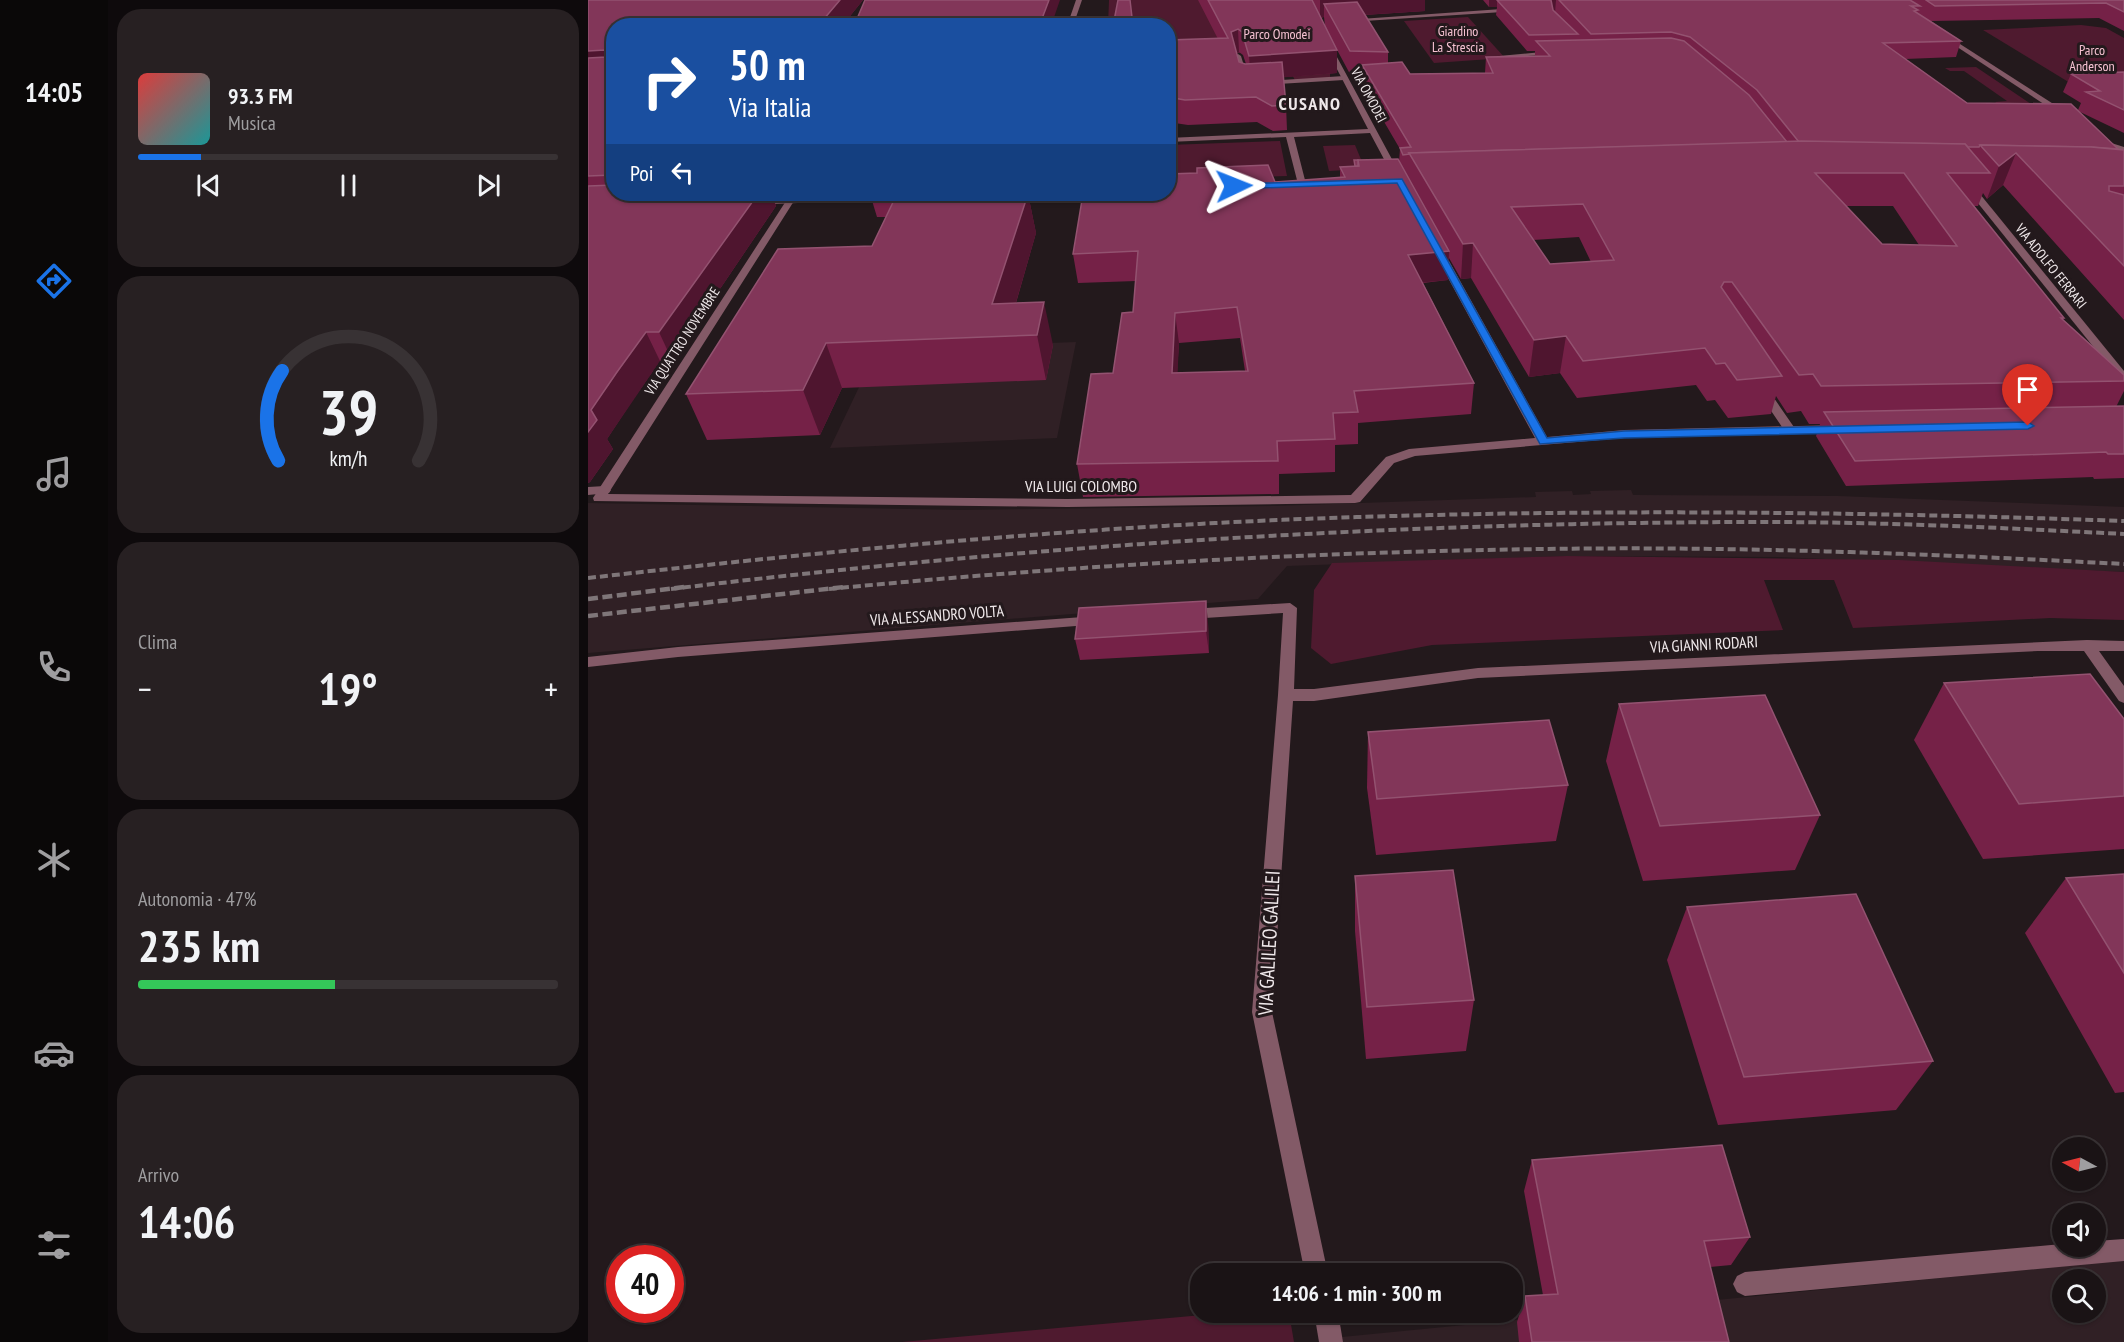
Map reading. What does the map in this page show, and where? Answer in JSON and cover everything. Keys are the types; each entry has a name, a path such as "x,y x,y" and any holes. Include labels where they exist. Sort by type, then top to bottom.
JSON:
{"street":[{"path":"1073,18 1079,0"},
{"path":"1338,21 1522,10"},
{"path":"1938,32 2073,119"},
{"name":"VIA OMODEI","path":"1325,41 1373,131 1404,183 1388,181"},
{"path":"1502,56 1561,53"},
{"path":"1238,56 1246,84 1344,78"},
{"path":"2038,108 2054,107"},
{"path":"1176,140 1373,131"},
{"path":"1290,136 1306,184 1290,184"},
{"path":"2104,140 2122,154"},
{"name":"VIA ADOLFO FERRARI","path":"1961,177 2124,378"},
{"path":"740,202 789,201"},
{"name":"VIA QUATTRO NOVEMBRE","path":"597,493 789,201"},
{"path":"1431,239 1544,441"},
{"path":"1757,381 1790,430"},
{"name":"VIA LUIGI COLOMBO","path":"597,493 1066,503 1355,499 1390,459 1403,454 1624,434 1849,429"},
{"name":"VIA GALILEO GALILEI","path":"1178,615 1290,608 1286,694 1262,1012 1315,1263"},
{"name":"VIA ALESSANDRO VOLTA","path":"588,662 678,652 1106,620"},
{"path":"2087,645 2124,697"},
{"name":"VIA GIANNI RODARI","path":"1286,694 1314,695 1478,673 2087,645 2124,646"},
{"path":"1745,1284 2124,1250"},
{"path":"1328,1323 1332,1342"}],"shaded area":[{"path":"882,339 997,345 1076,342 1057,438 830,448"},
{"path":"1631,490 1633,495 1838,496 2124,507 2124,572 1777,557 1567,556 1287,566 1258,599 588,653 588,503 962,510 1275,506 1536,497 1535,492 1572,491 1573,495 1591,494 1590,491"},
{"path":"2124,1260 2124,1342 1343,1342 1342,1337 1484,1323 1523,1323 1523,1319"}],"green space":[{"name":"Parco Omodei","path":"1109,0 1236,0 1330,73 1330,78 1295,80 1281,56 1264,52 1176,56 1176,18 1108,18"},
{"name":"Giardino La Strescia","path":"1468,17 1505,58 1434,63 1404,21"},
{"name":"Parco Anderson","path":"2081,25 2106,28 2124,38 2124,83 2080,89 1983,30"},
{"path":"1976,67 2031,104 2001,106 1995,102 2007,101 1964,71 1950,71 1945,68"},
{"path":"1280,141 1287,176 1176,180 1176,145"},
{"path":"1355,145 1365,169 1329,171 1323,146"},
{"path":"1567,556 1899,560 2124,572 2124,620 2050,618 1853,628 1834,580 1764,580 1783,630 1432,645 1331,664 1311,648 1314,590 1332,563"},
{"path":"1190,1316 1190,1323 1291,1323 1294,1342 902,1342"}],"building":[{"path":"588,0 840,0 825,18 606,18 606,57 605,50 588,51"},
{"path":"865,0 1049,0 1042,18 857,18"},
{"path":"1118,0 1130,0 1132,18 1115,18"},
{"path":"1208,0 1312,0 1337,50 1249,56 1242,32 1238,29 1231,32 1239,62 1245,64 1282,62 1286,105 1272,106 1256,97 1176,98 1176,40 1228,38"},
{"path":"1497,0 1551,0 1553,10 1578,34 1529,35"},
{"path":"1559,0 1910,0 1920,6 1911,6 1918,10 1914,11 1961,41 1883,43 1967,103 2071,104 2118,149 1799,142 1757,90 1690,37 1671,32 1591,34"},
{"path":"1926,0 2124,0 2124,12 2106,3 1935,6"},
{"path":"1357,2 1388,52 1350,51 1324,4"},
{"path":"1671,38 1684,41 1749,95 1787,142 1403,155 1400,148 1411,147 1362,65 1402,62 1410,74 1493,73 1486,57 1550,56 1536,41"},
{"path":"606,57 606,175 588,176 588,58"},
{"path":"2124,72 2124,110 2086,92 2100,91 2071,74"},
{"path":"1802,141 1965,144 1990,173 1947,173 2064,318 2061,318 2124,375 2124,381 1821,386 1813,374 1799,375 1732,282 1724,282 1721,287 1782,376 1737,380 1725,363 1716,364 1705,348 1583,361 1566,336 1534,340 1473,243 1463,244 1409,153","holes":["1815,173 1904,173 1957,246 1882,244","1583,204 1614,260 1550,264 1511,207"]},
{"path":"1980,145 2091,147 2124,150 2124,186 2109,186 2109,191 2124,195 2124,266 2016,153 1999,166"},
{"path":"1398,159 1449,251 1408,255 1474,383 1354,391 1358,412 1333,413 1335,439 1277,441 1278,461 1077,464 1091,374 1113,373 1122,313 1133,312 1138,251 1073,254 1082,201 1176,201 1176,174 1197,173 1197,168 1268,165 1275,182 1345,177 1340,167 1359,166 1358,160","holes":["1237,307 1248,371 1172,373 1175,313"]},
{"path":"606,185 606,201 753,201 659,332 646,332 617,372 591,410 597,420 588,432 588,186"},
{"path":"894,201 1026,201 992,304 1044,302 1037,335 826,343 803,390 686,394 778,249 872,246"},
{"path":"2124,406 2124,454 2106,452 1855,461 1824,412"},
{"path":"1206,601 1206,631 1075,639 1079,608"},
{"path":"2090,674 2124,719 2124,796 2019,804 1944,683"},
{"path":"1765,695 1820,815 1660,826 1619,704"},
{"path":"1549,720 1568,785 1377,799 1368,732"},
{"path":"1453,870 1474,1000 1367,1007 1355,876"},
{"path":"2124,874 2124,973 2066,878"},
{"path":"1856,894 1933,1061 1744,1077 1687,907"},
{"path":"1722,1145 1750,1237 1704,1241 1729,1342 1532,1342 1525,1296 1558,1294 1532,1160"}],"railway":[{"path":"588,578 780,557 1069,532 1359,517 1550,513 1742,513 1933,515 2124,521"},
{"path":"671,589 807,573 1080,548 1492,526 1811,522 2124,534"},
{"path":"829,589 1097,567 1275,557 1454,551 1617,548 1762,550 2124,564"},
{"path":"588,599 684,587"},
{"path":"588,616 844,587"}],"district":[{"name":"CUSANO","path":"1310,104"}],"route":[{"path":"1234,186 1399,181 1544,441 1624,434 2028,426"}]}
